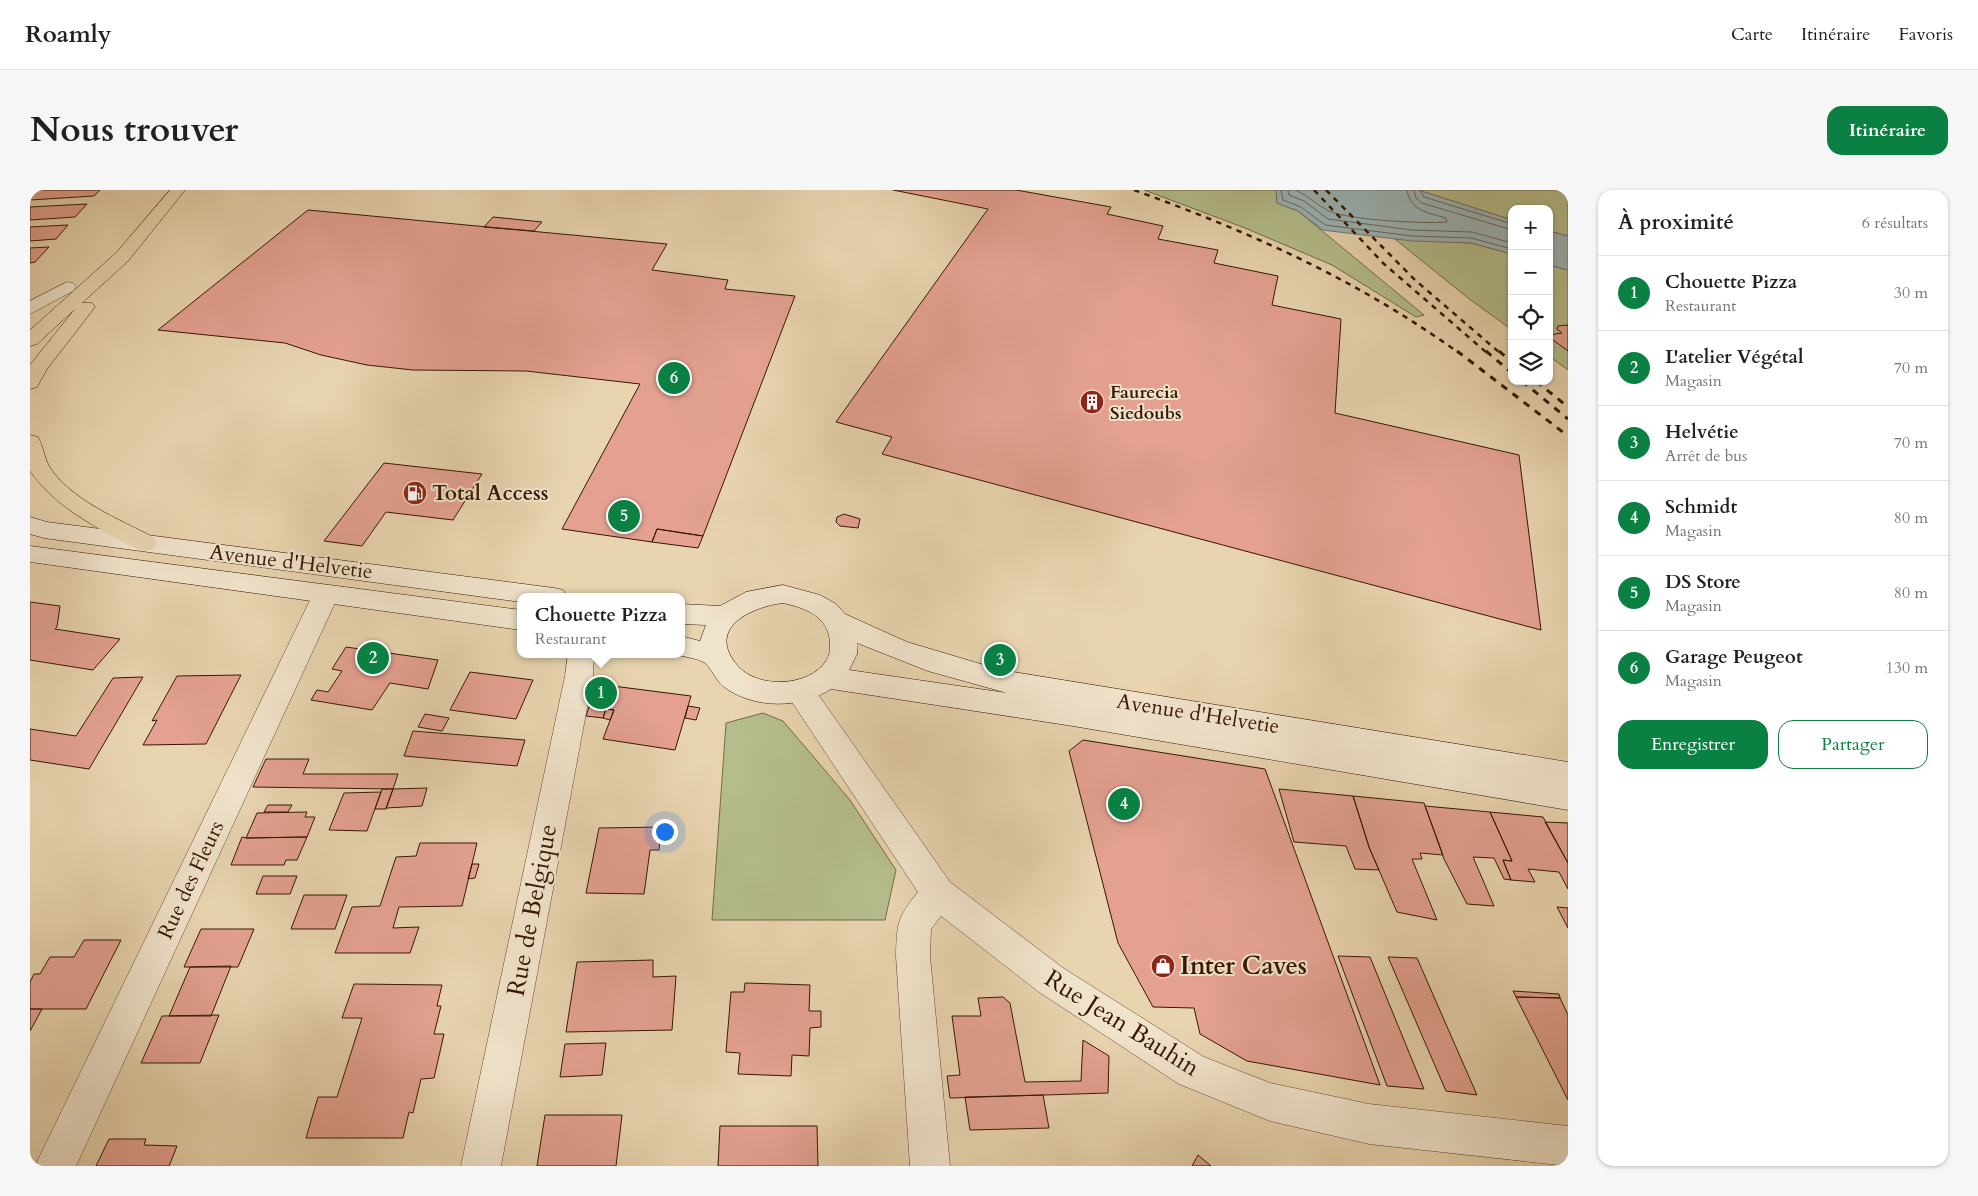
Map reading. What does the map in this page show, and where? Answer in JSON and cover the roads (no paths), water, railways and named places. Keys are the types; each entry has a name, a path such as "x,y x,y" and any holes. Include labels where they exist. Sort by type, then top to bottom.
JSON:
{"main road":[{"path":"146,204 158,190"},
{"path":"30,383 38,368 70,329 122,257 178,190"},
{"path":"30,316 67,287 100,256"},
{"path":"30,340 122,257"},
{"path":"30,309 67,287"},
{"path":"30,442 39,468 61,491 96,518 145,543"},
{"name":"Avenue d'Helvetie","path":"30,525 44,530 524,593"},
{"name":"Avenue d'Helvetie","path":"30,554 517,619"},
{"name":"Rue des Fleurs","path":"54,1166 326,594"},
{"path":"784,594 815,602 828,610 838,622 843,635 844,649 839,663 814,685 778,694 756,691 737,683 723,671 714,656 713,642 717,628 725,616 736,606 751,599 784,594"},
{"path":"685,614 725,616"},
{"name":"Avenue d'Helvetie","path":"838,622 868,638 928,662 1001,681 1568,775"},
{"path":"685,647 714,656"},
{"name":"Rue de Belgique","path":"481,1166 577,686 580,658"},
{"name":"Avenue d'Helvetie","path":"814,685 1073,714 1568,797"},
{"name":"Rue Jean Bauhin","path":"814,685 938,892 1051,980 1192,1071 1270,1102 1369,1124 1568,1146"},
{"path":"930,1166 913,956 914,924 938,892"}],"water":[{"path":"1276,190 1418,190 1508,219 1508,253 1471,243 1412,241 1323,230 1298,211 1277,203"},
{"path":"1553,232 1568,236 1568,270 1553,266"}],"railway":[{"path":"1134,190 1262,241 1342,280 1381,302 1459,353"},
{"path":"1314,190 1383,263 1487,353"},
{"path":"1326,190 1415,280 1500,353"},
{"path":"1457,351 1568,436"},
{"path":"1486,351 1508,370"},
{"path":"1499,351 1508,359"},
{"path":"1527,385 1568,419"},
{"path":"1541,385 1568,407"}],"place":[{"name":"Garage Peugeot","path":"674,378"},
{"name":"Faurecia Siedoubs","path":"1092,402"},
{"name":"Total Access","path":"415,493"},
{"name":"DS Store","path":"624,516"},
{"name":"L'atelier Végétal","path":"373,658"},
{"name":"Helvétie","path":"1000,660"},
{"name":"Chouette Pizza","path":"601,693"},
{"name":"Schmidt","path":"1124,804"},
{"name":"Inter Caves","path":"1163,966"}]}
